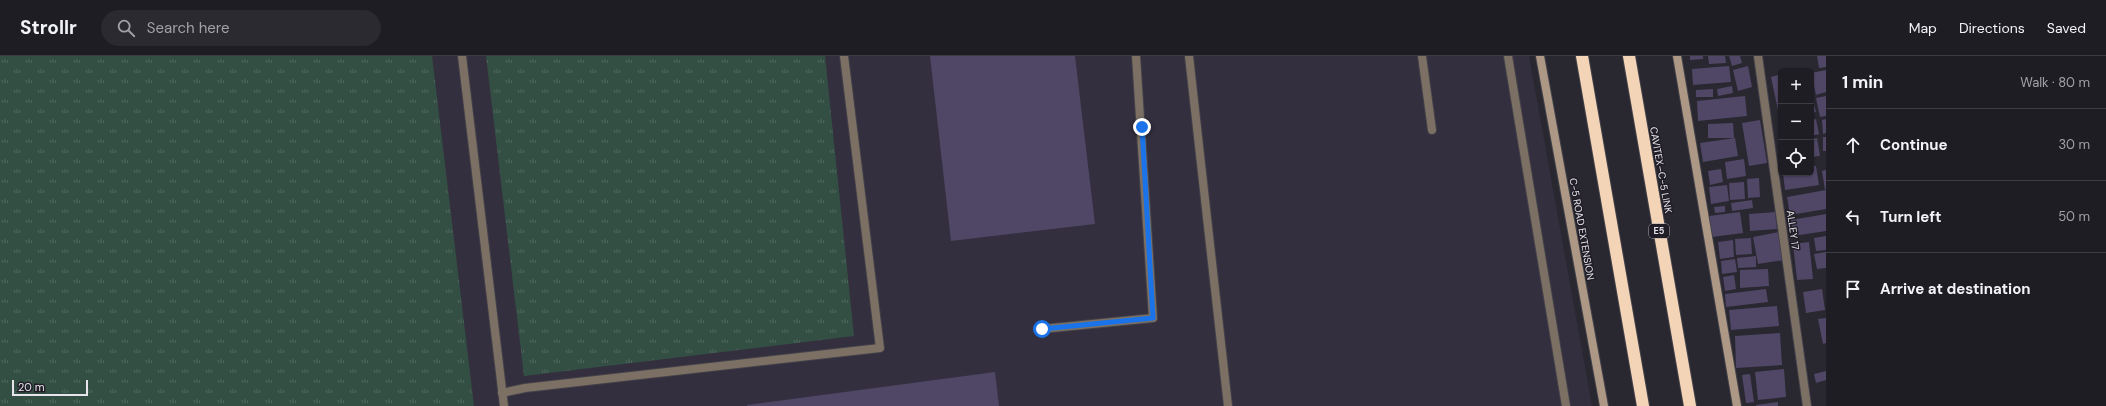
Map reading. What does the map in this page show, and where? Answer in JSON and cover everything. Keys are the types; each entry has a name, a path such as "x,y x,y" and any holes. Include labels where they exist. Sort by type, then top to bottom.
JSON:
{"highway":[{"path":"1582,56 1643,406"},
{"name":"CAVITEX–C-5 LINK","path":"1629,56 1690,406"}],"main road":[{"name":"C-5 ROAD EXTENSION","path":"1540,56 1604,406"},
{"path":"1677,56 1737,406"}],"street":[{"path":"462,56 504,406"},
{"path":"502,393 525,388 880,348 844,56"},
{"path":"1042,329 1153,318 1136,56"},
{"path":"1189,56 1228,406"},
{"path":"1422,56 1432,130"},
{"path":"1508,56 1566,406"},
{"name":"ALLEY 17","path":"1758,56 1807,406"}],"shaded area":[{"path":"0,56 1529,56 1592,406 0,406"}],"green space":[{"path":"0,56 432,56 474,406 0,406"},
{"path":"486,56 825,56 854,336 524,376"}],"building":[{"path":"930,56 1075,56 1095,224 951,241"},
{"path":"1690,56 1703,56 1703,59 1690,60"},
{"path":"1708,56 1725,56 1726,63 1709,64"},
{"path":"1729,56 1740,56 1742,63 1732,66"},
{"path":"1817,56 1826,56 1826,67 1819,68"},
{"path":"1729,66 1731,82 1693,85 1692,69"},
{"path":"1748,66 1752,87 1738,91 1733,70"},
{"path":"1826,70 1826,92 1816,95 1814,86 1814,72"},
{"path":"1778,75 1778,110 1771,77"},
{"path":"1732,86 1733,93 1718,96 1717,89"},
{"path":"1713,89 1713,97 1696,97 1696,90"},
{"path":"1745,96 1747,116 1698,121 1697,101"},
{"path":"1826,96 1826,116 1820,117 1816,98"},
{"path":"1814,119 1816,119 1819,134 1814,135"},
{"path":"1826,119 1826,133 1823,134 1822,120"},
{"path":"1760,120 1767,163 1749,166 1742,123"},
{"path":"1733,123 1734,138 1708,138 1708,124"},
{"path":"1823,137 1826,137 1826,151 1823,151"},
{"path":"1735,138 1738,156 1703,162 1700,143"},
{"path":"1814,138 1817,138 1820,156 1814,157"},
{"path":"1744,159 1746,176 1727,179 1725,162"},
{"path":"1814,166 1816,166 1819,185 1785,190 1783,176 1814,176"},
{"path":"1721,169 1723,182 1710,185 1708,171"},
{"path":"1826,170 1826,189 1825,190 1822,171"},
{"path":"1759,178 1760,197 1748,198 1747,179"},
{"path":"1744,182 1745,199 1730,200 1729,183"},
{"path":"1727,185 1729,201 1711,204 1709,187"},
{"path":"1826,190 1826,209 1790,215 1787,197"},
{"path":"1752,200 1753,208 1732,211 1731,203"},
{"path":"1725,206 1725,212 1715,213 1714,207"},
{"path":"1740,212 1743,233 1712,237 1709,216"},
{"path":"1775,212 1777,229 1750,231 1749,214"},
{"path":"1826,214 1826,231 1793,236 1791,220"},
{"path":"1779,232 1784,260 1758,264 1753,237"},
{"path":"1826,236 1826,250 1816,251 1814,238"},
{"path":"1751,238 1752,254 1736,255 1735,239"},
{"path":"1733,240 1734,257 1720,259 1718,242"},
{"path":"1809,242 1813,279 1797,280 1793,244"},
{"path":"1826,252 1826,268 1817,269 1814,254"},
{"path":"1756,256 1756,267 1738,268 1737,258"},
{"path":"1735,259 1737,272 1722,274 1721,261"},
{"path":"1768,269 1769,286 1740,288 1740,270"},
{"path":"1734,275 1736,289 1725,291 1723,277"},
{"path":"1766,289 1768,302 1726,307 1725,294"},
{"path":"1822,289 1825,310 1806,313 1803,292"},
{"path":"1777,306 1779,326 1731,330 1729,310"},
{"path":"1826,318 1826,343 1823,344 1818,319"},
{"path":"1780,333 1782,365 1736,368 1735,336"},
{"path":"1784,369 1786,397 1758,400 1755,372"},
{"path":"1826,371 1826,380 1816,383 1814,374"},
{"path":"995,372 999,406 747,406 747,405"},
{"path":"1750,374 1754,402 1746,403 1742,375"},
{"path":"1778,402 1778,406 1756,406 1756,405"}],"route":[{"path":"1042,329 1153,318 1142,127"}]}
